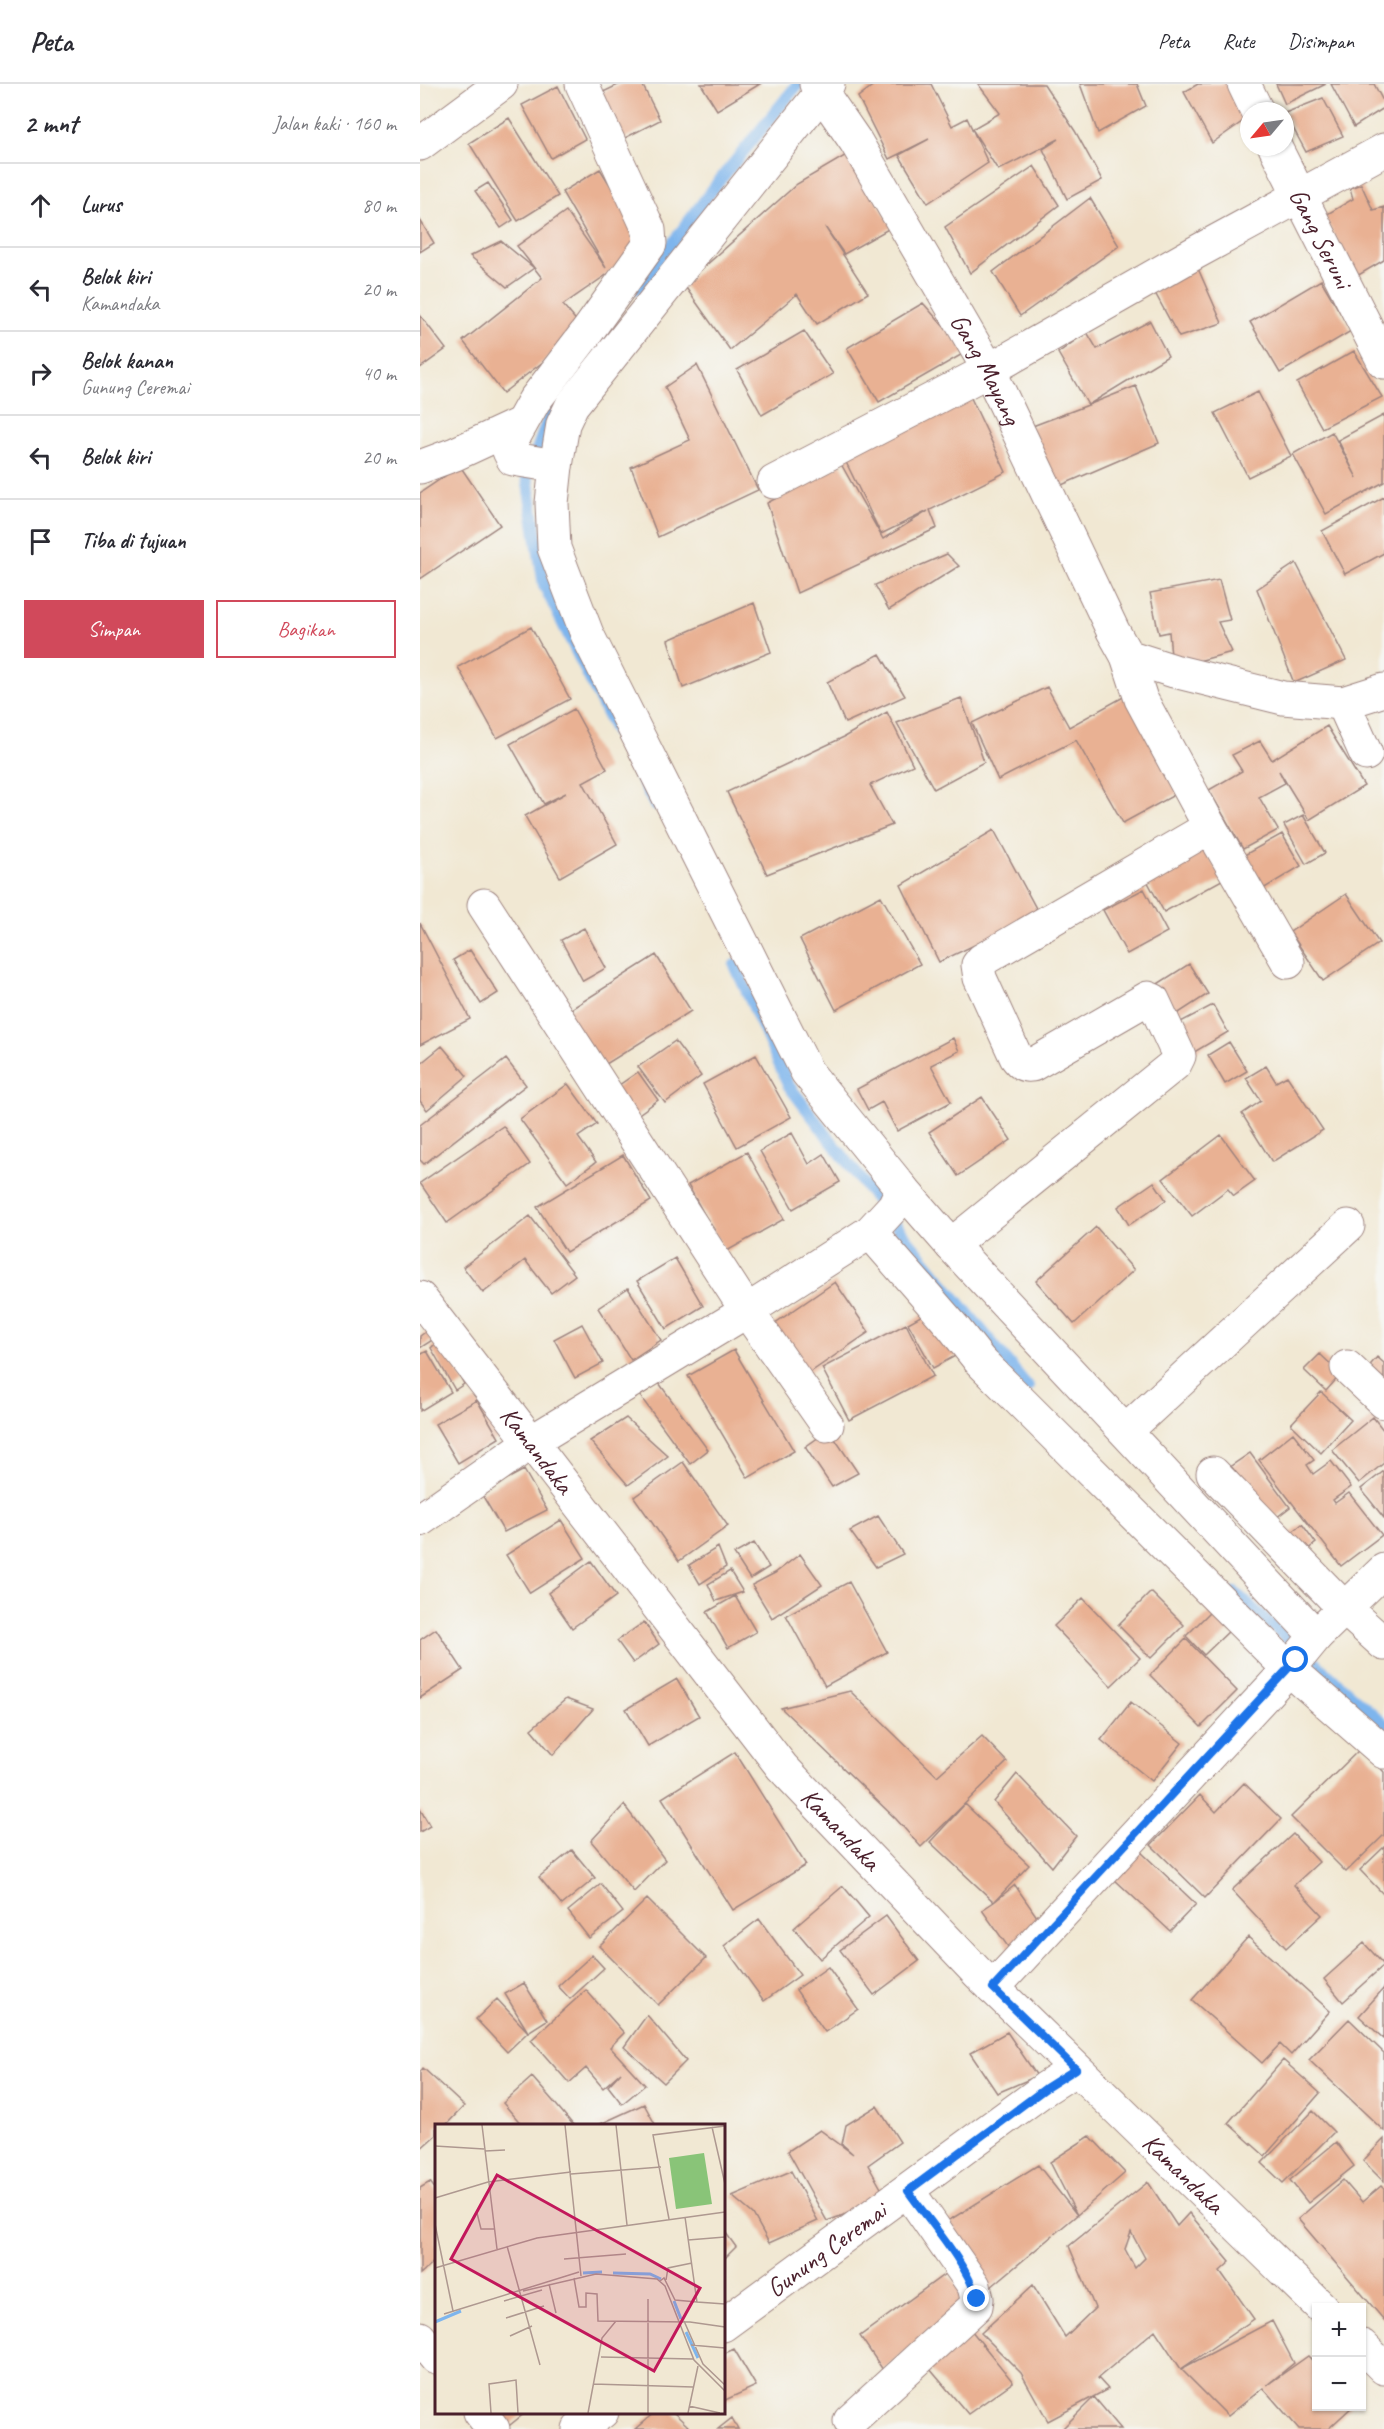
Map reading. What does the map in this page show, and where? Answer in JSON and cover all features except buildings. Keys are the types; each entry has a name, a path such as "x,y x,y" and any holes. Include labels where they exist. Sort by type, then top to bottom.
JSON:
{"street":[{"path":"420,144 501,84"},
{"path":"541,463 513,459 508,451 520,423 650,244 649,230 582,84"},
{"path":"1244,84 1253,102"},
{"path":"822,87 572,405 541,463 552,503 554,548 587,634 807,1072 953,1327 980,1361 1302,1653"},
{"name":"Gang Mayang","path":"822,87 989,370 1127,656 1141,699 1210,827 1288,962"},
{"path":"774,482 989,370 1299,195 1384,150"},
{"name":"Gang Seruni","path":"1280,156 1384,362"},
{"path":"420,467 455,454 520,423"},
{"path":"1127,656 1174,671 1283,698 1343,703 1384,690"},
{"path":"1343,703 1366,754"},
{"path":"951,1245 1175,1064 1179,1056 1153,1000 1148,998 1032,1065 1026,1066 1016,1057 980,978 978,965 1210,827"},
{"path":"484,905 747,1311 827,1425"},
{"path":"886,1213 951,1245 1126,1431 1302,1653 1384,1752"},
{"path":"420,1520 531,1442 747,1311 886,1213"},
{"path":"1126,1431 1348,1226"},
{"name":"Kamandaka","path":"420,1298 782,1767 993,1988 1318,2303"},
{"path":"1347,1367 1384,1402"},
{"path":"1213,1473 1343,1607 1384,1644"},
{"path":"993,1988 1343,1607 1384,1570"},
{"name":"Gunung Ceremai","path":"724,2324 1046,2088 1076,2069"},
{"path":"850,2421 976,2306 974,2286 908,2191"},
{"path":"420,2338 435,2357"},
{"path":"1366,2350 1384,2368"},
{"path":"482,2414 493,2429"},
{"path":"579,2429 599,2414"}],"waterway":[{"path":"638,289 716,185 798,84"},
{"path":"562,388 557,395 527,477 544,585 615,730 655,805"},
{"path":"735,965 789,1086 895,1224 1028,1387"},
{"path":"1235,1593 1384,1724"}],"route":[{"path":"977,2299 974,2286 964,2270 908,2191 1046,2088 1076,2069 993,1988 1296,1660"}]}
